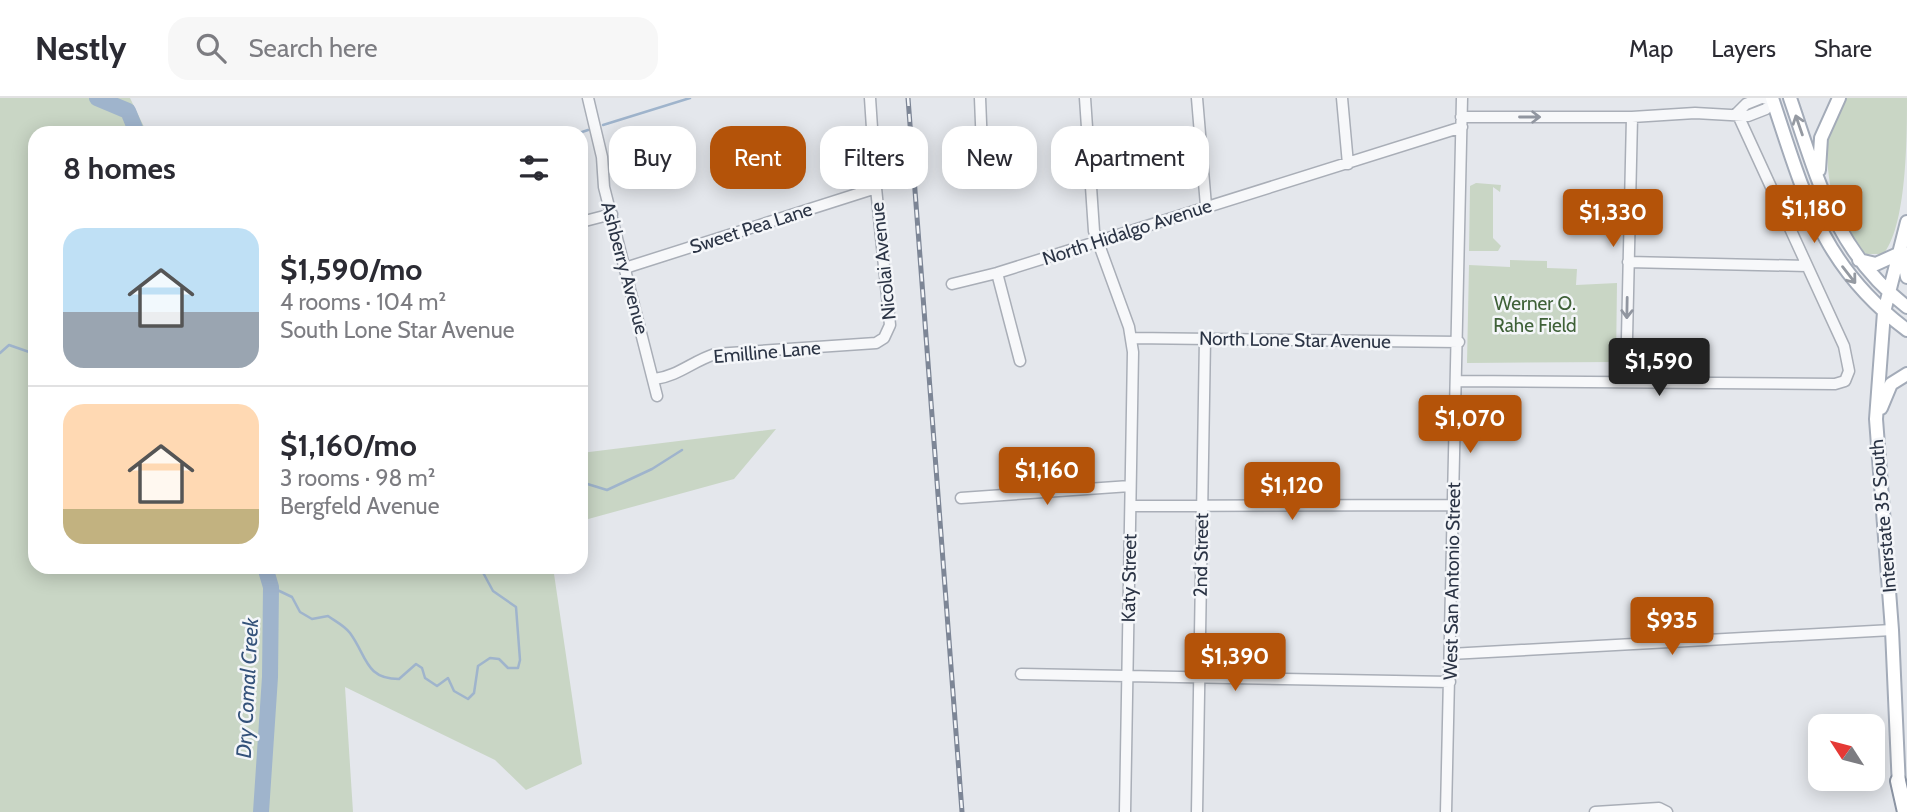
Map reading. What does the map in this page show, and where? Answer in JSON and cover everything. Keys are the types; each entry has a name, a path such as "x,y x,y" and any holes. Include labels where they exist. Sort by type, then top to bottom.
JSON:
{"highway":[{"path":"1898,782 1902,812"}],"main road":[{"path":"1790,98 1835,224 1857,259 1888,293 1907,307"},
{"path":"1825,198 1819,146 1827,118 1839,98"},
{"path":"1770,99 1809,205 1826,242 1850,277 1884,312 1907,330"},
{"name":"Interstate 35 South","path":"1898,782 1892,630 1876,434 1884,312 1907,222"},
{"path":"1902,240 1907,277"},
{"path":"1857,259 1876,264 1898,254"},
{"path":"1876,434 1885,393 1891,384 1907,374"}],"street":[{"name":"Ashberry Avenue","path":"588,98 602,157 604,187 655,379 657,396"},
{"name":"Nicolai Avenue","path":"870,98 872,126"},
{"path":"980,98 981,126"},
{"name":"Katy Street","path":"1084,98 1097,241 1132,338 1125,812"},
{"path":"1197,98 1206,206"},
{"path":"1342,98 1348,164"},
{"name":"West San Antonio Street","path":"1446,812 1459,342 1462,98"},
{"name":"North Hidalgo Avenue","path":"952,284 997,273 1348,164 1462,122 1737,113 1748,116 1766,109 1770,99"},
{"path":"1458,382 1835,384 1847,379 1847,353 1737,113"},
{"path":"1626,382 1632,117"},
{"name":"Sweet Pea Lane","path":"625,268 873,189"},
{"name":"Nicolai Avenue","path":"876,189 890,325 884,338"},
{"path":"588,220 612,214"},
{"path":"1628,262 1807,267"},
{"path":"997,273 1020,361"},
{"name":"Emilline Lane","path":"655,379 680,373 699,360 715,354 876,343 884,338"},
{"name":"North Lone Star Avenue","path":"1132,338 1459,342"},
{"name":"2nd Street","path":"1197,812 1205,340"},
{"path":"961,498 1130,486"},
{"path":"1131,506 1202,508 1453,505"},
{"path":"1450,654 1892,630"},
{"path":"1021,674 1450,682"},
{"path":"1595,812 1659,808 1667,812"}],"green space":[{"path":"0,98 130,98 144,126 28,126 28,574 554,574 582,764 526,790 495,760 345,687 353,812 0,812"},
{"path":"1845,98 1907,98 1904,184 1896,228 1889,246 1880,258 1879,254 1866,254 1846,229 1830,183 1827,135"},
{"path":"1476,183 1501,185 1500,192 1493,187 1493,238 1501,246 1498,251 1469,251 1470,186"},
{"name":"Werner O. Rahe Field","path":"1510,260 1547,261 1547,268 1577,269 1576,285 1617,283 1616,362 1467,363 1469,265 1510,267"},
{"path":"776,429 734,479 588,519 588,452"}],"waterway":[{"name":"Dry Comal Creek","path":"97,98 128,111 134,126"},
{"path":"603,125 690,98"},
{"path":"0,353 9,345 28,352"},
{"path":"588,484 607,490 652,469 682,450"},
{"name":"Dry Comal Creek","path":"261,812 270,677 271,587 267,574"},
{"path":"271,587 292,597 300,612 312,619 328,616 345,628 368,665 379,675 399,679 416,664 422,668 425,678 437,686 448,678 454,691 468,699 474,693 478,666 490,658 499,659 508,668 518,668 520,660 516,607 493,591 484,574"}],"railway":[{"path":"908,98 962,812"}]}
